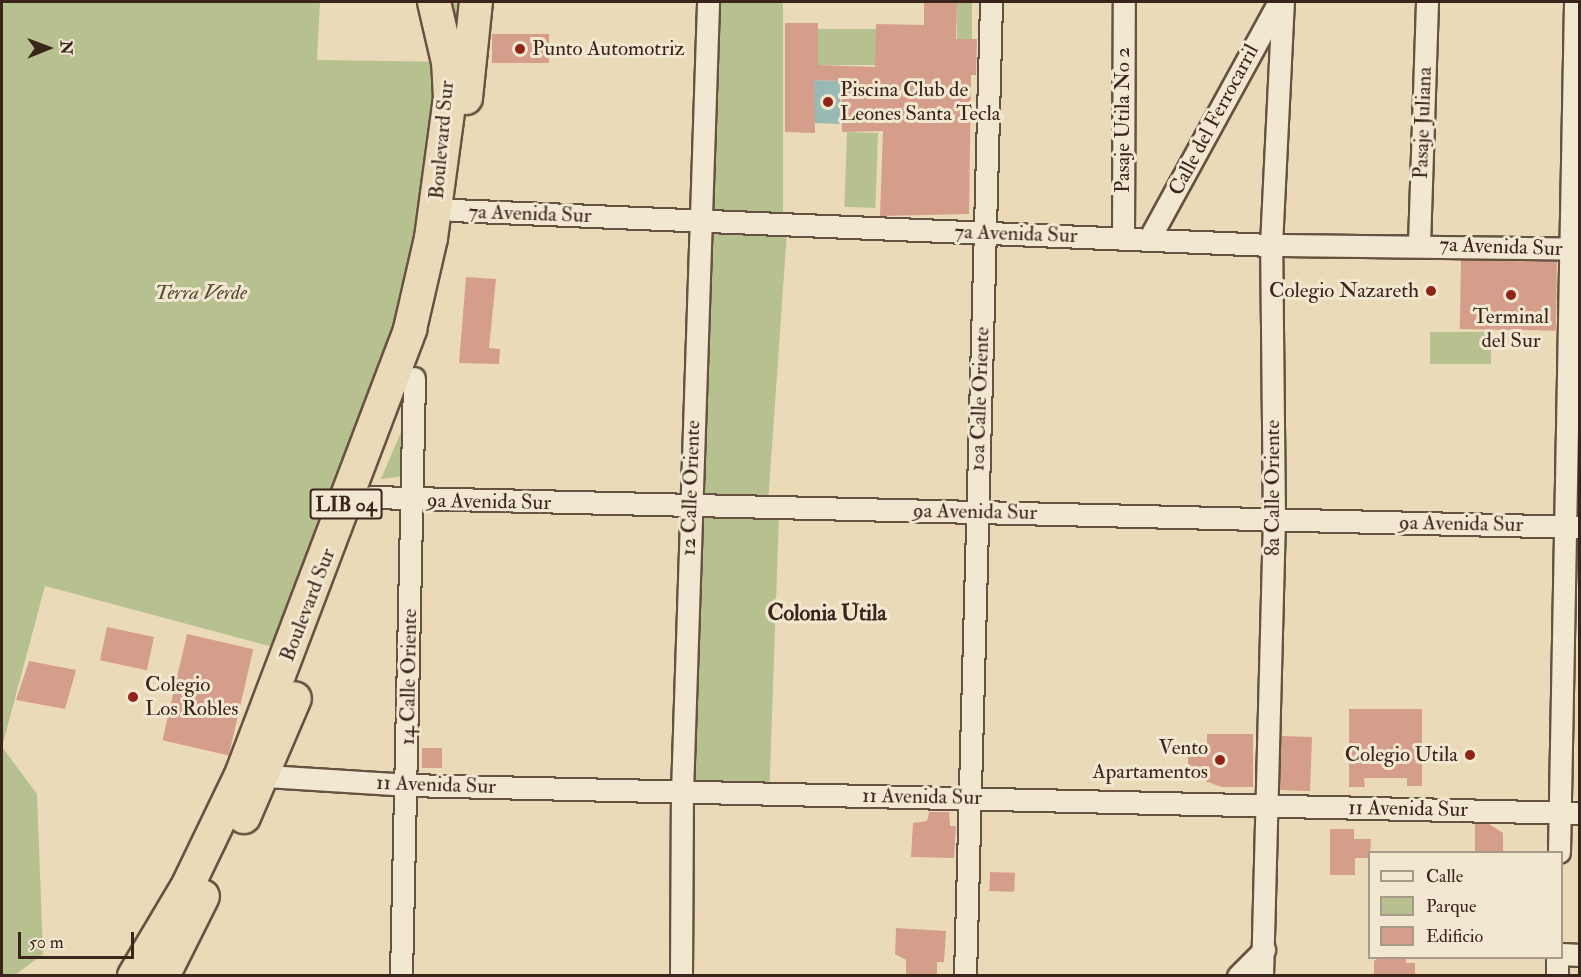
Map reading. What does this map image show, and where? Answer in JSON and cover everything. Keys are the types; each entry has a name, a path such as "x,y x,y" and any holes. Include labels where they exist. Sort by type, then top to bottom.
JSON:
{"highway":[{"name":"Boulevard Sur","path":"134,975 188,885 241,775 410,329 431,237 450,98 448,62 434,2"},
{"name":"Boulevard Sur","path":"163,975 265,776 414,378 452,210 476,2"}],"street":[{"name":"12 Calle Oriente","path":"681,975 682,792 708,2"},
{"name":"10a Calle Oriente","path":"965,975 991,2"},
{"name":"Pasaje Utila No 2","path":"1123,238 1124,2"},
{"name":"Calle del Ferrocarril","path":"1149,239 1278,2"},
{"name":"8a Calle Oriente","path":"1262,975 1274,519 1271,244 1283,2"},
{"name":"Pasaje Juliana","path":"1419,244 1427,2"},
{"path":"1559,851 1570,813 1575,2"},
{"name":"7a Avenida Sur","path":"452,210 1271,244 1419,244 1575,249"},
{"name":"14 Calle Oriente","path":"401,975 407,785 414,378"},
{"name":"9a Avenida Sur","path":"371,497 412,502 690,504 1572,527"},
{"name":"11 Avenida Sur","path":"265,776 407,785 1570,813"},
{"path":"1238,975 1264,950"},
{"path":"1563,954 1580,955"},
{"path":"1557,959 1557,975"}],"green space":[{"name":"Terra Verde","path":"2,2 320,2 317,60 456,62 443,2 468,5 459,95 456,88 402,328 281,642 269,646 45,586 2,747"},
{"path":"713,2 783,2 783,217 713,217"},
{"path":"957,2 972,2 972,39 957,39"},
{"path":"818,29 876,29 876,65 818,65"},
{"path":"847,132 878,133 875,208 844,207"},
{"path":"708,229 787,235 768,500 689,494"},
{"path":"1430,332 1491,332 1491,364 1430,364"},
{"path":"401,432 408,433 404,476 381,479"},
{"path":"700,514 779,517 770,786 691,783"},
{"path":"2,747 37,794 43,954 15,975 2,976"}],"water":[{"name":"Piscina Club de Leones Santa Tecla","path":"814,80 841,81 839,124 812,123"}],"building":[{"path":"924,2 957,2 956,39 977,39 976,75 971,75 969,214 880,216 883,131 842,132 841,81 814,80 815,133 785,132 785,23 818,23 818,65 875,67 876,24 924,25"},
{"name":"Punto Automotriz","path":"492,34 549,34 549,63 492,63"},
{"name":"Terminal del Sur","path":"1461,260 1557,262 1556,331 1460,329"},
{"path":"466,277 496,279 489,348 500,349 499,364 459,363"},
{"name":"Colegio Los Robles","path":"107,627 154,637 147,670 100,660"},
{"name":"Colegio Los Robles","path":"187,634 253,649 229,756 162,740"},
{"path":"29,661 76,670 65,709 16,700"},
{"path":"1349,709 1422,709 1422,786 1407,786 1407,778 1364,778 1365,787 1349,787"},
{"name":"Vento Apartamentos","path":"1207,734 1253,734 1253,787 1222,787 1188,775 1188,745 1207,746"},
{"path":"1281,736 1312,737 1310,791 1279,790"},
{"path":"422,748 442,748 442,768 422,768"},
{"path":"929,812 949,812 950,826 956,826 954,858 911,857 913,823 927,821"},
{"path":"1475,823 1489,824 1503,833 1503,851 1475,851"},
{"path":"1330,829 1354,829 1354,839 1371,839 1368,858 1355,858 1355,875 1330,875"},
{"path":"990,872 1015,873 1014,892 989,891"},
{"path":"896,928 946,931 944,962 937,962 937,975 906,975 906,960 895,954"},
{"path":"1377,959 1406,959 1406,963 1415,963 1415,975 1374,975 1374,961"}],"place":[{"name":"Punto Automotriz","path":"520,49"},
{"name":"Piscina Club de Leones Santa Tecla","path":"828,102"},
{"name":"Colegio Nazareth","path":"1431,291"},
{"name":"Terminal del Sur","path":"1511,295"},
{"name":"Colegio Los Robles","path":"133,697"},
{"name":"Colegio Utila","path":"1470,755"},
{"name":"Vento Apartamentos","path":"1220,760"}],"district":[{"name":"Colonia Utila","path":"827,614"}]}
